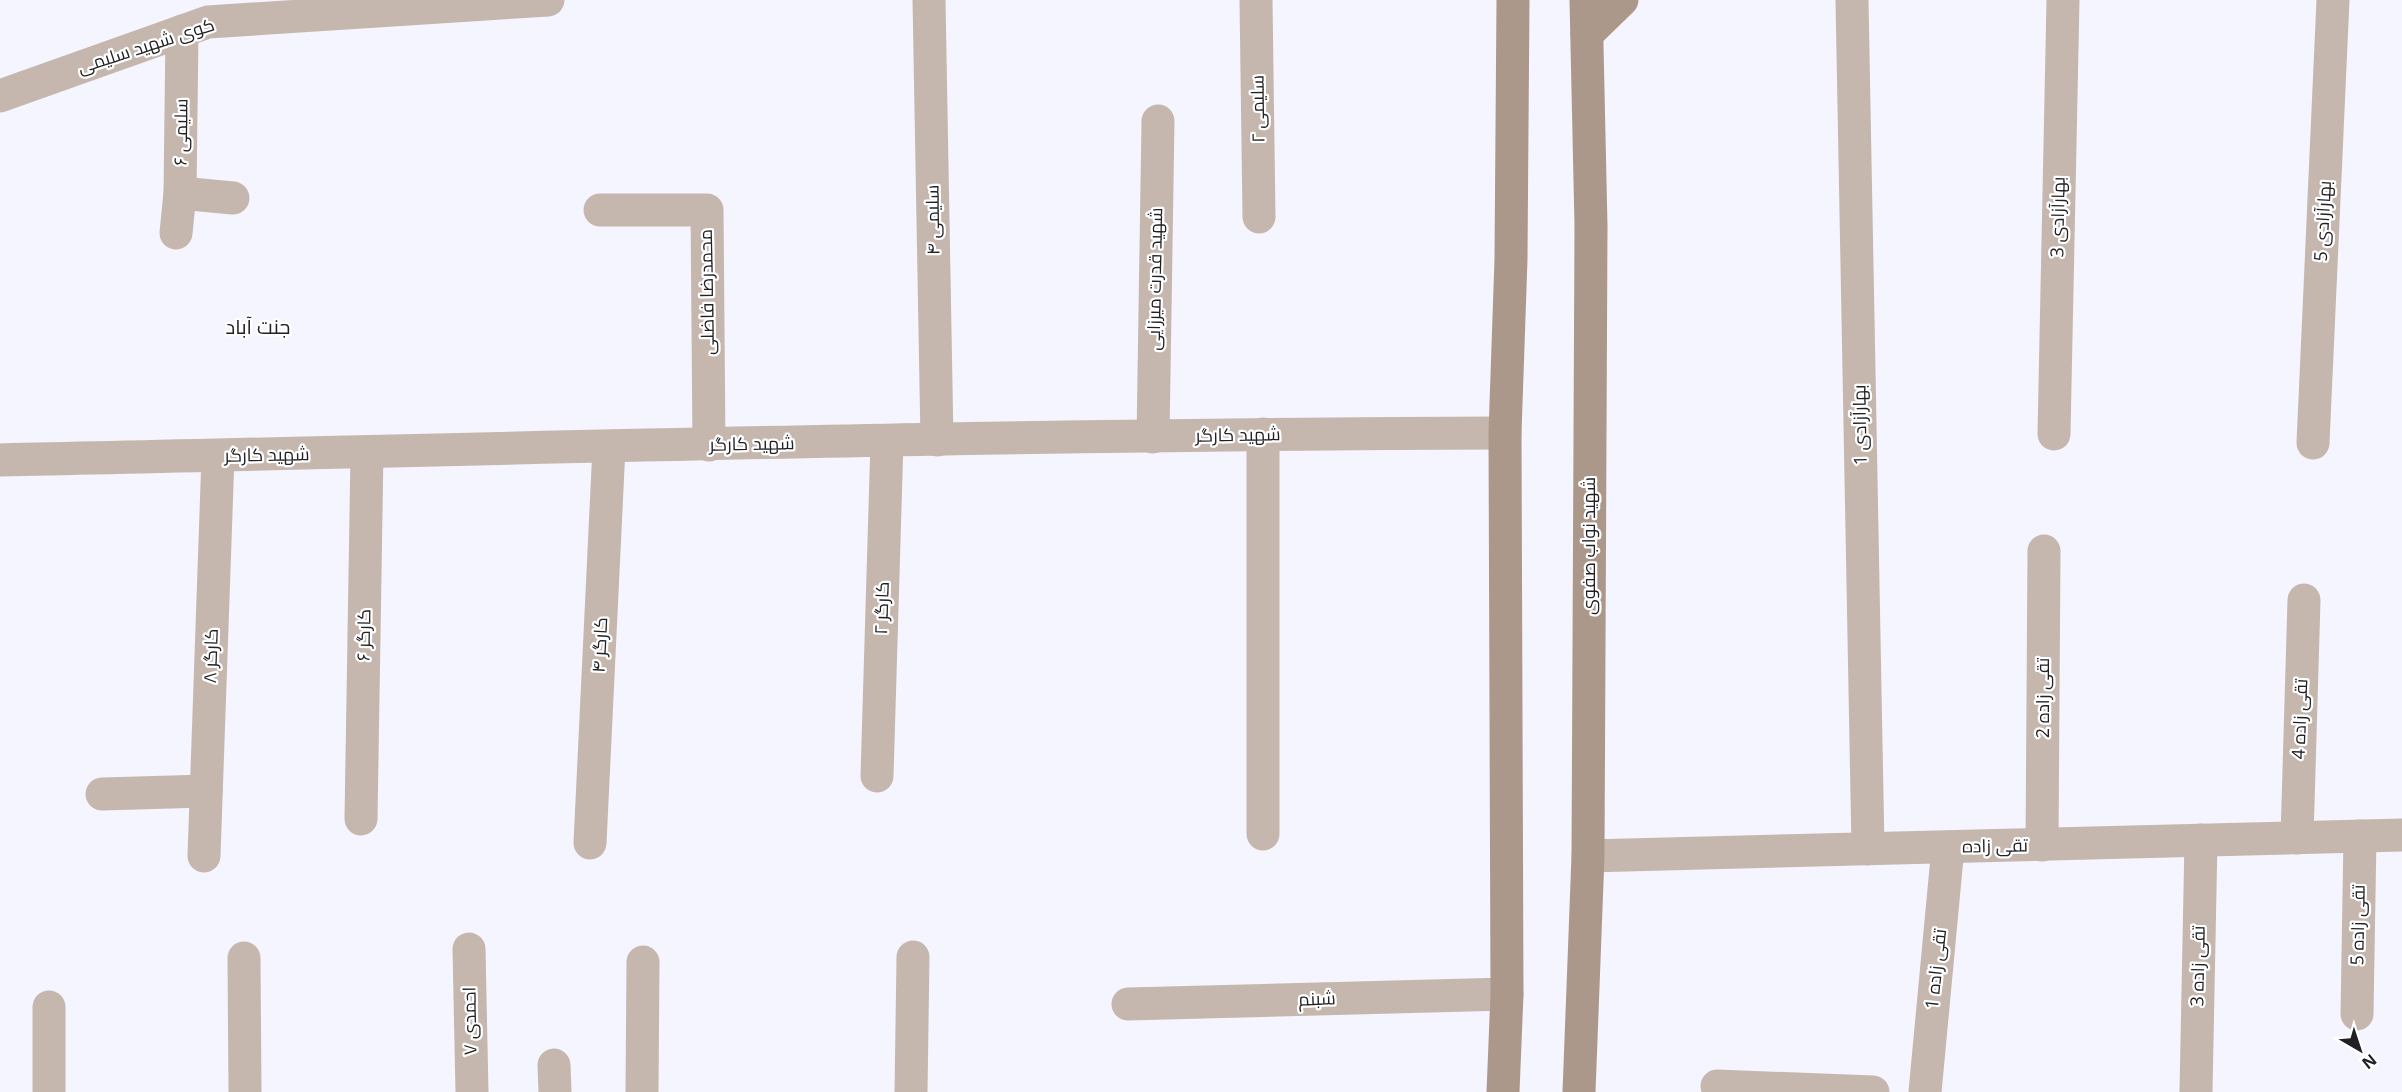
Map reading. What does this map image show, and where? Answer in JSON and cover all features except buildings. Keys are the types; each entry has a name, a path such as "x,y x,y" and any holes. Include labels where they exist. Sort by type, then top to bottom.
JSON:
{"main road":[{"path":"1503,1092 1507,994 1505,433 1511,259 1513,0"},
{"name":"شهید نواب صفوی","path":"1579,1092 1588,856 1591,226 1586,0"},
{"path":"1587,34 1622,0"}],"street":[{"name":"کوی شهید سلیمی","path":"0,96 208,22 548,0"},
{"name":"سلیمی ۴","path":"929,0 937,440"},
{"name":"سلیمی ۲","path":"1256,0 1260,217"},
{"name":"بهارآزادی 1","path":"1852,0 1868,849"},
{"name":"بهارآزادی 3","path":"2054,434 2063,0"},
{"name":"بهارآزادی 5","path":"2313,443 2333,0"},
{"name":"سلیمی ۶","path":"176,232 180,193 183,31"},
{"name":"شهید قدرت میرزایی","path":"1153,437 1158,121"},
{"path":"180,193 233,198"},
{"name":"محمدرضا فاضلی","path":"600,210 707,210 709,445"},
{"name":"شهید کارگر","path":"0,460 1263,434 1505,433"},
{"path":"1263,434 1263,834"},
{"name":"کارگر ۲","path":"877,776 887,441"},
{"name":"کارگر ۴","path":"590,843 609,447"},
{"name":"کارگر ۶","path":"361,819 367,452"},
{"name":"کارگر ۸","path":"204,856 218,456"},
{"name":"تقی زاده 2","path":"2042,845 2044,551"},
{"name":"تقی زاده 4","path":"2297,838 2304,600"},
{"path":"102,794 206,791"},
{"name":"تقی زاده","path":"1588,856 2402,835"},
{"name":"تقی زاده 5","path":"2357,1014 2360,836"},
{"name":"تقی زاده 3","path":"2196,1092 2201,840"},
{"name":"تقی زاده 1","path":"1925,1092 1948,847"},
{"name":"احمدی ۷","path":"469,950 472,1092"},
{"path":"911,1092 913,957"},
{"path":"244,958 245,1092"},
{"path":"642,1092 643,962"},
{"name":"شبنم","path":"1128,1004 1507,994"},
{"path":"49,1007 50,1092"},
{"path":"1717,1086 1873,1092"}],"district":[{"name":"جنت آباد","path":"258,327"}]}
